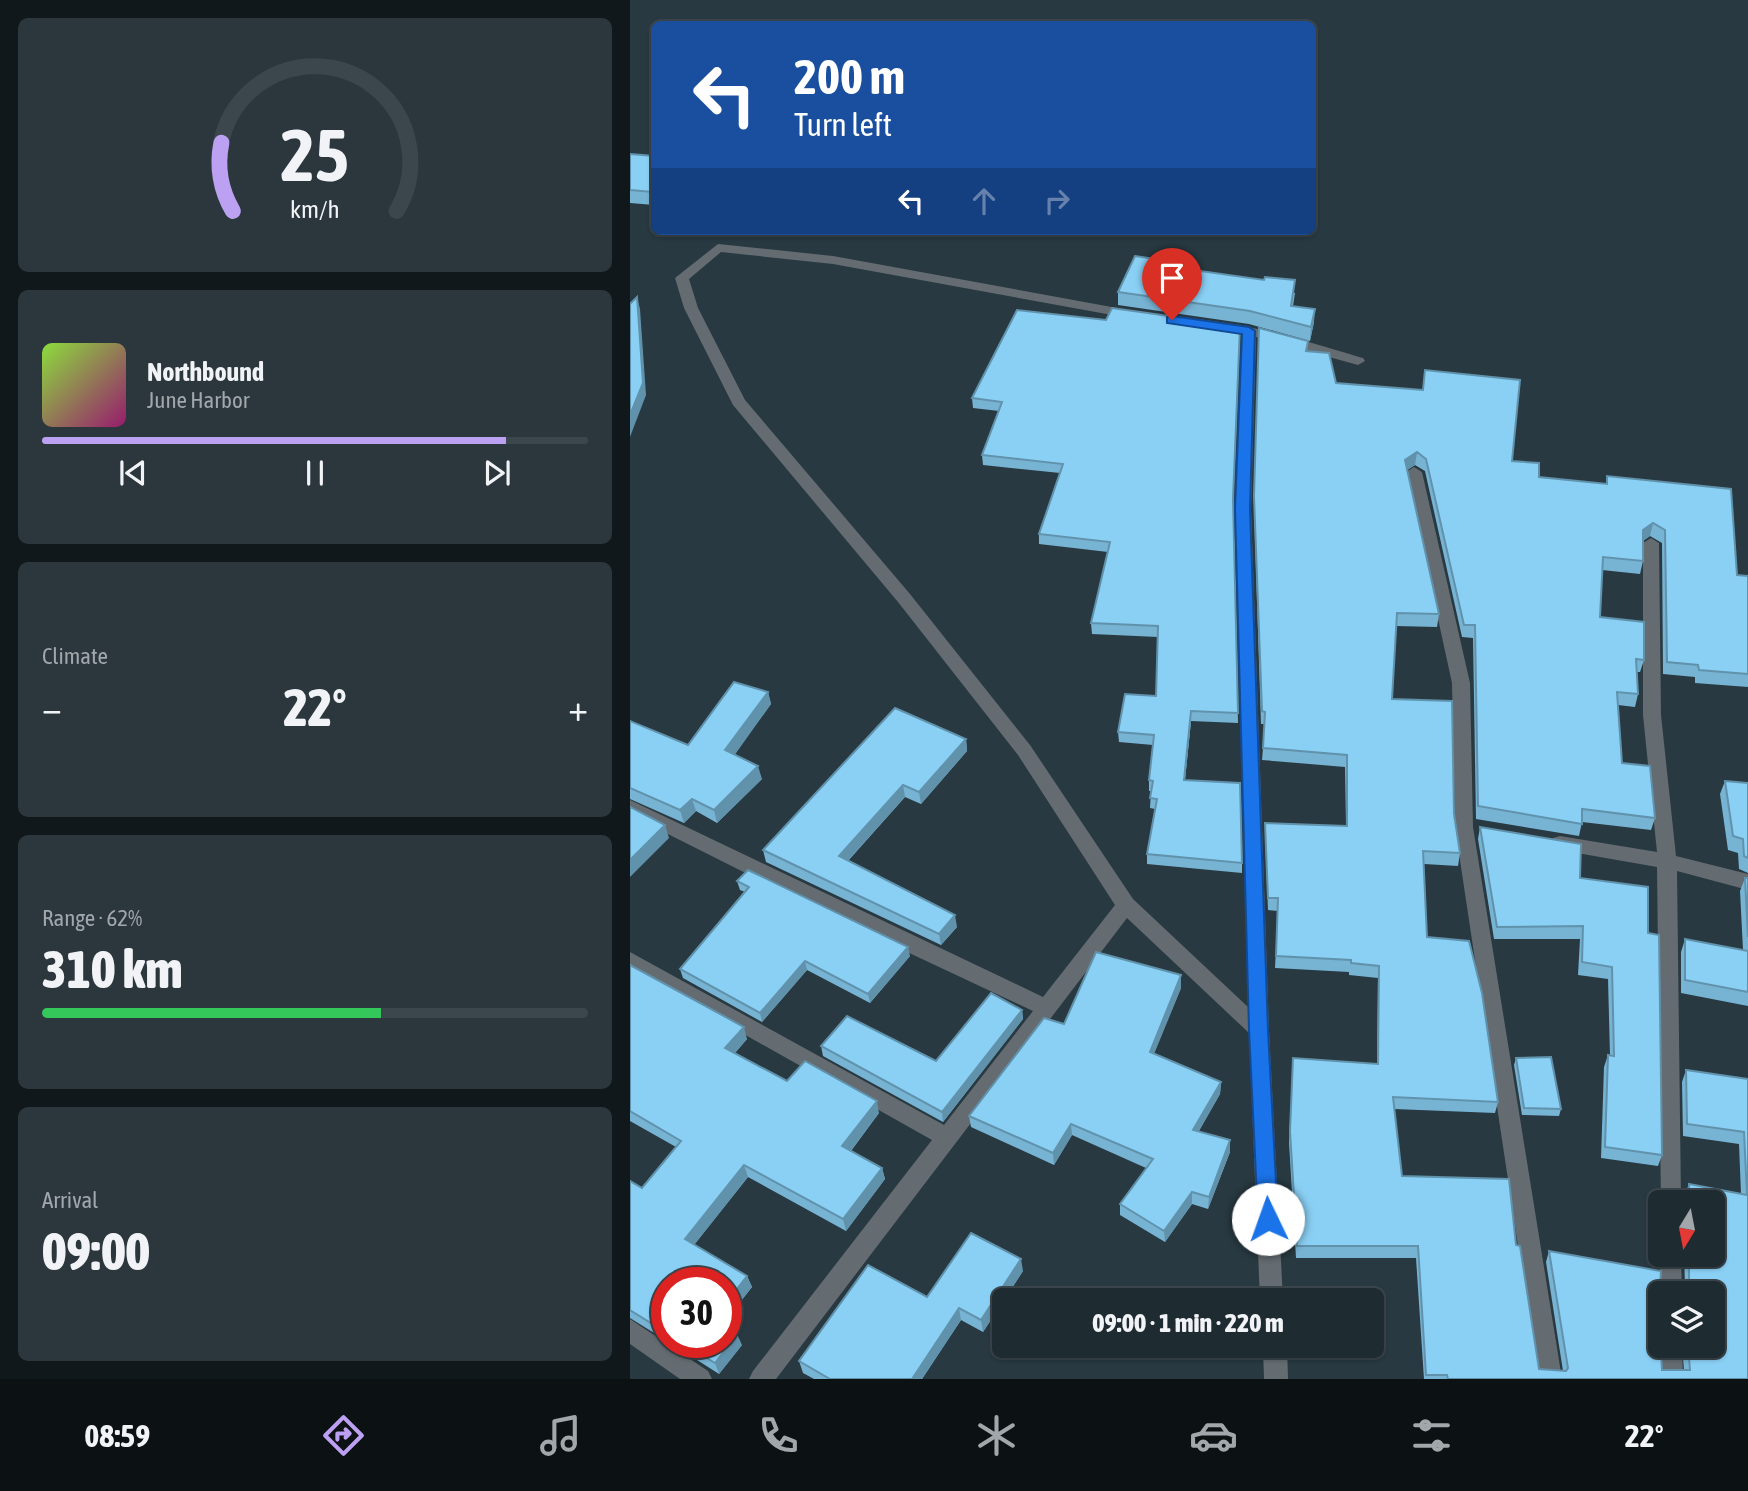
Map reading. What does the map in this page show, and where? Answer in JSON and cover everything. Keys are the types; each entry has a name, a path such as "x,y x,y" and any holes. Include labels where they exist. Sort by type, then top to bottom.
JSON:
{"street":[{"path":"1152,317 1069,305 833,260 718,248 682,278 704,336 738,402 904,598 1024,750 1126,905 1259,1030"},
{"path":"1194,323 1249,331 1358,361"},
{"path":"1249,331 1243,509 1259,1030 1271,1288"},
{"path":"1414,472 1461,683 1471,828 1550,1379"},
{"path":"1651,543 1652,715 1667,861 1670,1190"},
{"path":"630,807 1047,1009"},
{"path":"1545,841 1667,861 1748,882"},
{"path":"761,1379 1126,905"},
{"path":"630,960 947,1138"},
{"path":"630,1331 700,1379"},
{"path":"1275,1358 1276,1379"},
{"path":"1671,1358 1671,1379"}],"building":[{"path":"630,154 651,156 651,192 630,190"},
{"path":"1135,256 1195,265 1193,270 1264,280 1265,277 1295,280 1291,306 1315,309 1311,327 1250,311 1118,292"},
{"path":"637,297 643,383 630,415 630,304"},
{"path":"1112,308 1240,326 1233,499 1238,713 1191,711 1184,780 1240,783 1242,863 1147,854 1157,799 1150,798 1153,781 1149,780 1154,735 1118,732 1125,694 1156,696 1158,626 1091,623 1110,542 1039,534 1063,464 982,455 1002,402 972,398 1017,310 1106,320"},
{"path":"1259,328 1308,341 1306,351 1329,353 1336,383 1423,390 1425,370 1520,380 1512,461 1539,463 1539,477 1607,484 1607,476 1731,489 1737,575 1748,576 1748,674 1699,670 1698,665 1667,662 1665,530 1653,523 1643,530 1643,561 1603,557 1600,617 1644,622 1644,660 1636,659 1638,694 1617,692 1622,763 1650,766 1655,818 1582,809 1582,824 1478,806 1475,625 1464,625 1426,459 1417,452 1405,460 1439,614 1397,613 1392,699 1452,701 1454,814 1460,853 1423,851 1427,937 1469,941 1482,993 1498,1102 1393,1097 1402,1176 1509,1179 1516,1245 1520,1246 1539,1369 1566,1371 1568,1368 1549,1251 1661,1271 1660,1281 1648,1281 1648,1358 1661,1358 1662,1370 1690,1370 1689,1358 1725,1358 1725,1281 1689,1281 1689,1267 1726,1267 1726,1191 1747,1195 1744,1132 1687,1124 1686,1070 1748,1079 1748,1379 1448,1379 1447,1375 1426,1375 1418,1246 1297,1246 1290,1131 1293,1058 1378,1064 1379,966 1351,963 1351,960 1276,956 1278,898 1268,898 1265,823 1347,826 1347,755 1263,748 1265,712 1262,711 1254,496"},
{"path":"734,682 768,692 725,750 758,766 714,810 692,799 680,810 630,788 630,721 688,745"},
{"path":"895,708 966,739 919,792 903,785 839,856 955,915 939,934 763,850"},
{"path":"1725,781 1748,783 1748,858 1744,856 1743,839 1733,836"},
{"path":"630,807 665,825 630,860"},
{"path":"1480,827 1581,844 1580,878 1648,887 1648,933 1659,935 1662,1155 1605,1147 1608,1055 1614,1056 1612,967 1582,962 1583,926 1497,927"},
{"path":"748,870 908,947 868,994 805,961 760,1013 680,969 749,887 737,881"},
{"path":"1745,878 1748,878 1748,937"},
{"path":"1685,939 1748,951 1748,992 1685,980"},
{"path":"1096,952 1181,975 1150,1052 1221,1082 1193,1130 1230,1140 1209,1197 1192,1192 1164,1231 1120,1204 1153,1159 1071,1124 1053,1153 969,1116 1044,1018 1064,1024"},
{"path":"630,965 744,1027 725,1048 787,1081 805,1061 877,1101 842,1146 882,1168 843,1219 744,1165 685,1239 732,1267 651,1267 651,1323 630,1310 630,1181 642,1188 681,1141 630,1111"},
{"path":"991,993 1022,1010 942,1112 821,1046 847,1016 936,1061"},
{"path":"1551,1057 1561,1109 1524,1108 1516,1058"},
{"path":"1689,1184 1721,1190 1689,1190"},
{"path":"971,1233 1021,1259 1002,1288 992,1288 992,1303 981,1320 959,1308 912,1379 830,1379 799,1361 868,1265 927,1297"}],"route":[{"path":"1172,320 1249,331 1243,509 1259,1030 1268,1219"}]}
